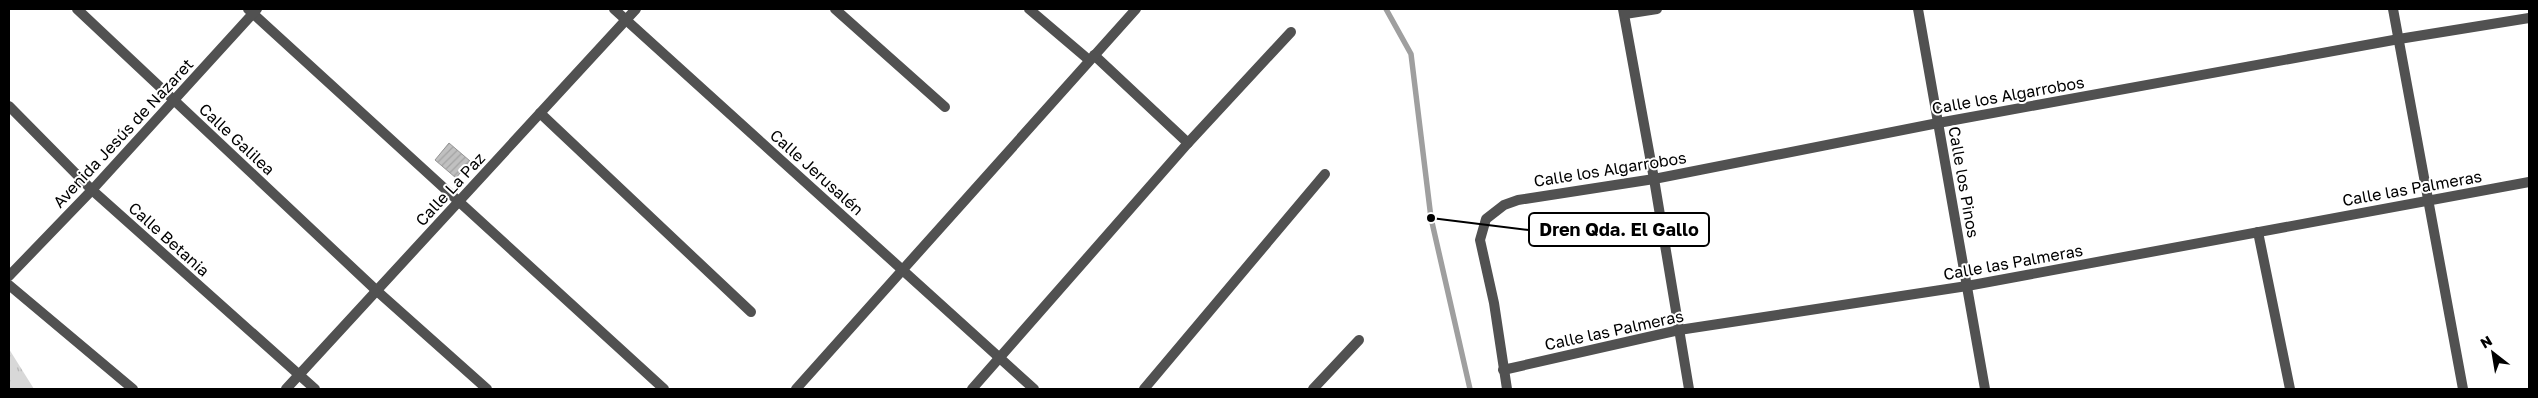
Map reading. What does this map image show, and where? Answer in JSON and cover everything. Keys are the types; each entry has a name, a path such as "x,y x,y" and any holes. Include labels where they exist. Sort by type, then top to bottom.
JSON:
{"street":[{"name":"Calle Galilea","path":"77,9 377,291 486,389"},
{"name":"Calle Jerusalén","path":"614,9 1034,389"},
{"name":"Calle La Paz","path":"286,389 636,9"},
{"path":"834,9 945,107"},
{"path":"1029,9 1092,58 1188,143"},
{"path":"796,389 1136,9"},
{"path":"1657,9 1624,12 1689,389"},
{"name":"Calle los Pinos","path":"1918,9 1985,389"},
{"path":"2393,9 2463,389"},
{"name":"Avenida Jesús de Nazaret","path":"9,276 92,190 253,10"},
{"path":"253,10 458,202 664,389"},
{"name":"Calle los Algarrobos","path":"1503,370 1494,302 1480,240 1486,219 1495,211 1518,200 1654,179 1938,122 2398,39 2529,18"},
{"path":"972,389 1188,143 1291,32"},
{"name":"Calle Betania","path":"9,106 92,190 315,389"},
{"path":"540,113 751,312"},
{"path":"1144,389 1324,174"},
{"name":"Calle las Palmeras","path":"1503,370 1679,330 1967,286 2529,182"},
{"path":"2258,232 2290,389"},
{"path":"9,285 134,389"},
{"path":"1313,389 1359,340"},
{"path":"1503,370 1507,389"}],"green space":[{"path":"9,349 34,389 9,389"}],"building":[{"path":"449,143 470,161 456,178 435,160"}],"waterway":[{"path":"1386,9 1411,54 1431,218 1470,389"}],"place":[{"name":"Dren Qda. El Gallo","path":"1431,218"}]}
